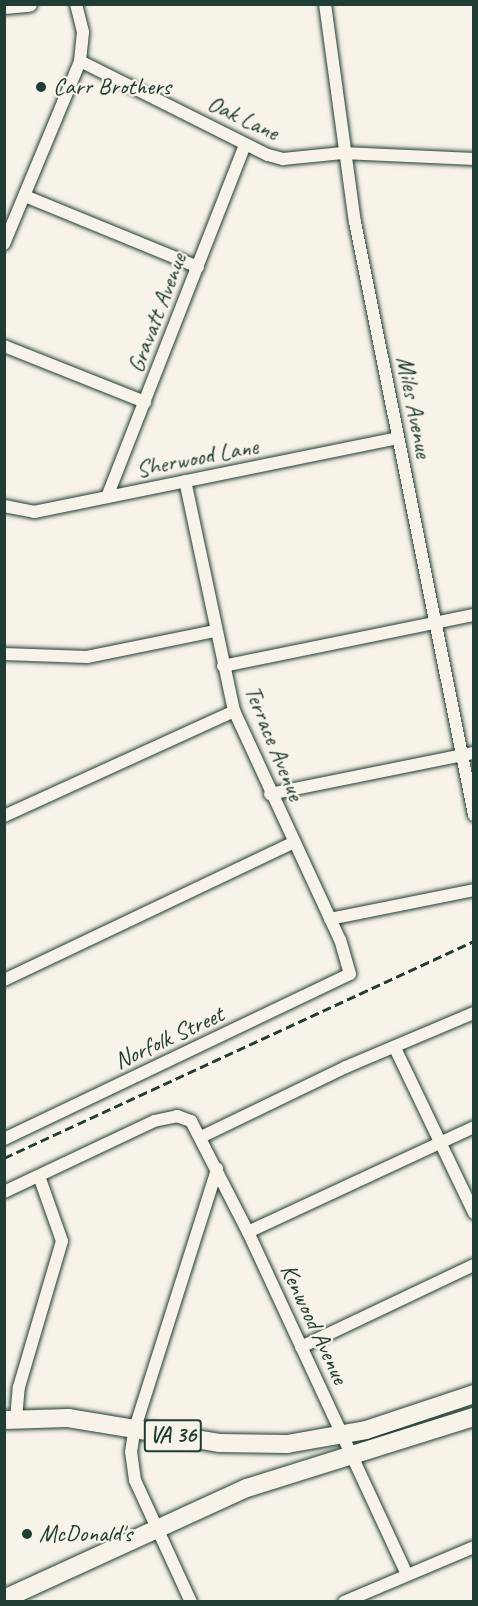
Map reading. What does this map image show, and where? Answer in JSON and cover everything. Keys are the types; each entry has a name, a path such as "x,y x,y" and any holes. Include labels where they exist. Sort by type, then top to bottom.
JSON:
{"highway":[{"name":"VA 36","path":"10,1420 68,1418 243,1445 287,1444 343,1436 474,1394"},
{"path":"4,1599 268,1480 354,1457 474,1418"}],"main road":[{"path":"4,6 29,4"}],"street":[{"path":"4,244 10,214 25,196 80,61 83,32 76,4"},
{"name":"Miles Avenue","path":"325,4 343,153 435,623 467,754 474,815"},
{"name":"Oak Lane","path":"80,61 246,145 284,159 343,153 474,159"},
{"name":"Gravatt Avenue","path":"107,497 246,145"},
{"path":"25,196 198,267"},
{"path":"4,346 145,402"},
{"name":"Sherwood Lane","path":"4,506 34,512 398,438"},
{"name":"Terrace Avenue","path":"185,481 214,631 234,711 270,794 330,919 350,974"},
{"path":"223,666 474,615"},
{"path":"4,654 87,657 214,631"},
{"path":"4,816 234,711"},
{"path":"270,794 467,754"},
{"path":"4,980 293,843"},
{"path":"330,919 474,890"},
{"name":"Norfolk Street","path":"4,1139 350,974"},
{"path":"201,1137 474,1013"},
{"path":"395,1048 474,1213"},
{"name":"Kenwood Avenue","path":"39,1176 163,1119 185,1117 201,1137 248,1232 406,1573"},
{"path":"248,1232 474,1127"},
{"path":"192,1602 131,1463 135,1428 217,1169"},
{"path":"4,1192 39,1176 62,1241 10,1420"},
{"path":"301,1347 474,1265"},
{"path":"344,1602 406,1573 474,1546"}],"railway":[{"path":"4,1158 474,941"}],"place":[{"name":"Carr Brothers","path":"41,87"},
{"name":"McDonald's","path":"27,1534"}]}
